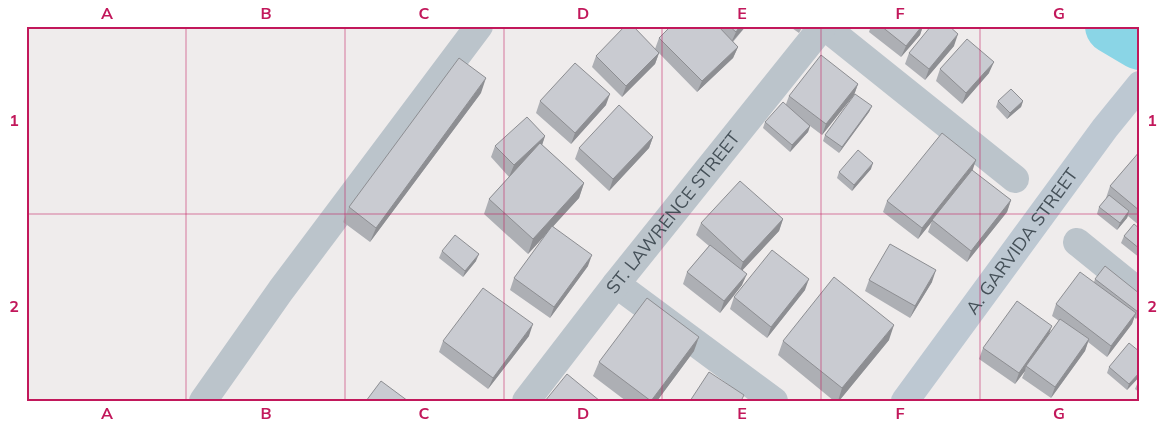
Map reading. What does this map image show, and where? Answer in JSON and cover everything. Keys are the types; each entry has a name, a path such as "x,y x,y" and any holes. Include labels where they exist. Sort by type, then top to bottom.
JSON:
{"main road":[{"name":"A. GARVIDA STREET","path":"905,401 1104,128 1140,85"}],"street":[{"path":"203,401 281,290 479,26"},
{"path":"824,26 1014,179"},
{"name":"ST. LAWRENCE STREET","path":"526,401 616,284 824,26"},
{"path":"1078,242 1140,293"},
{"path":"616,284 774,401"}],"building":[{"path":"625,26 633,26 659,53 626,86 596,56"},
{"path":"671,26 718,26 738,47 702,81 659,38"},
{"path":"729,26 740,26 736,32"},
{"path":"881,26 922,26 906,46"},
{"path":"931,26 949,26 958,34 929,69 909,53"},
{"path":"967,39 994,62 966,93 940,69"},
{"path":"821,55 858,84 826,124 789,96"},
{"path":"459,58 486,78 376,228 349,207"},
{"path":"575,63 610,94 575,133 540,101"},
{"path":"1011,89 1023,101 1010,113 998,101"},
{"path":"855,94 872,106 842,147 825,135"},
{"path":"783,102 810,126 792,145 765,122"},
{"path":"619,105 653,137 613,179 579,148"},
{"path":"527,117 545,136 514,165 495,146"},
{"path":"942,133 976,160 922,228 887,201"},
{"path":"540,143 584,183 533,239 489,199"},
{"path":"858,150 873,163 854,185 839,172"},
{"path":"1140,151 1140,211 1110,186"},
{"path":"972,170 1011,200 971,251 932,220"},
{"path":"740,181 783,219 743,262 701,223"},
{"path":"1109,195 1129,211 1120,223 1099,207"},
{"path":"1134,224 1140,229 1140,249 1124,236"},
{"path":"552,226 592,255 554,307 514,278"},
{"path":"455,235 479,254 465,271 442,251"},
{"path":"890,244 936,270 915,306 869,280"},
{"path":"710,245 747,274 724,301 687,272"},
{"path":"772,250 809,279 771,327 734,297"},
{"path":"1105,266 1140,294 1140,311 1138,312 1095,279"},
{"path":"1080,272 1136,313 1111,346 1056,304"},
{"path":"834,277 894,325 842,388 783,341"},
{"path":"483,288 533,324 493,378 443,341"},
{"path":"647,298 699,337 651,401 599,362"},
{"path":"1017,301 1052,326 1019,373 983,348"},
{"path":"1060,319 1089,339 1055,387 1026,366"},
{"path":"1129,343 1140,352 1140,372 1129,384 1109,367"},
{"path":"709,372 744,395 741,401 690,401"},
{"path":"567,374 600,401 545,401"},
{"path":"381,381 408,401 366,401"}],"waterway":[{"path":"1113,26 1140,42"}]}
